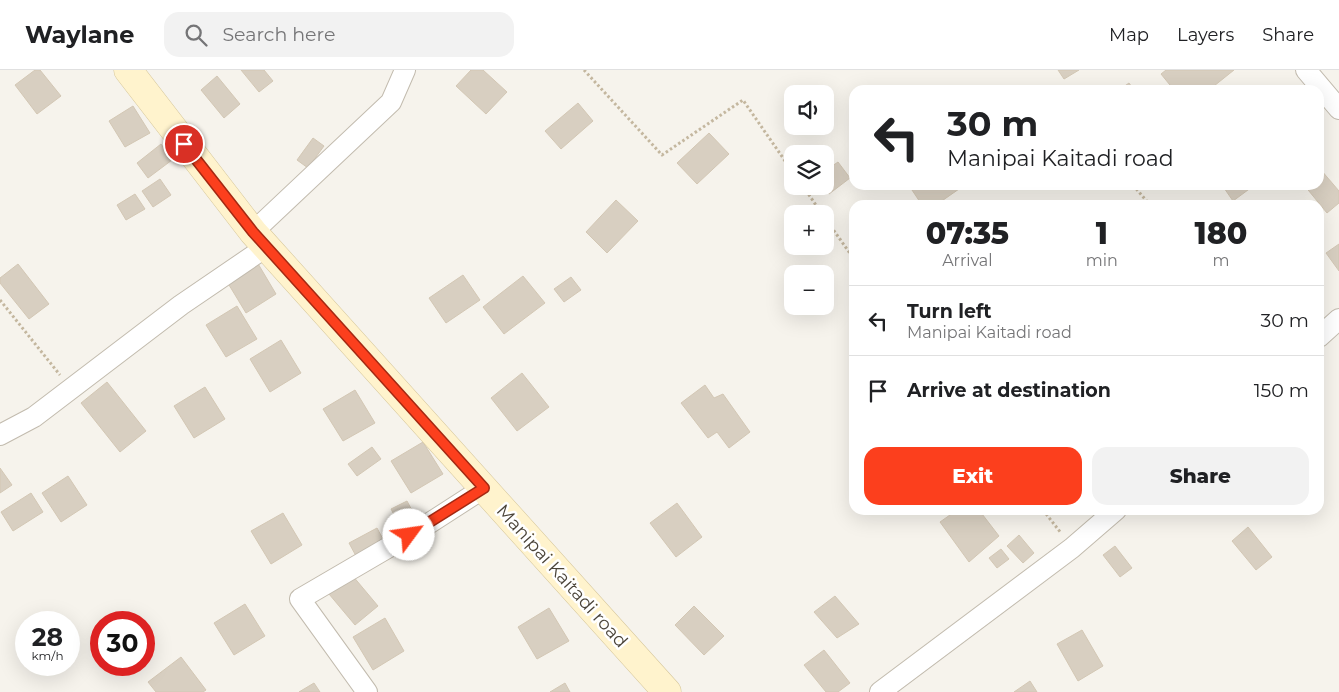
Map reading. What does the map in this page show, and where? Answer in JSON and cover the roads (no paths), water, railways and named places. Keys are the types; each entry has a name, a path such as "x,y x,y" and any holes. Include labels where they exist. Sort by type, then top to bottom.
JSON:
{"main road":[{"name":"Manipai Kaitadi road","path":"128,70 259,239 667,692"}],"street":[{"path":"0,436 34,416 71,389 180,305 259,239 391,102 405,70"},
{"path":"1306,70 1319,85"},
{"path":"1324,91 1339,109"},
{"path":"1324,332 1339,319"},
{"path":"367,692 300,600 484,488"},
{"path":"880,692 1072,548 1110,515"}]}
